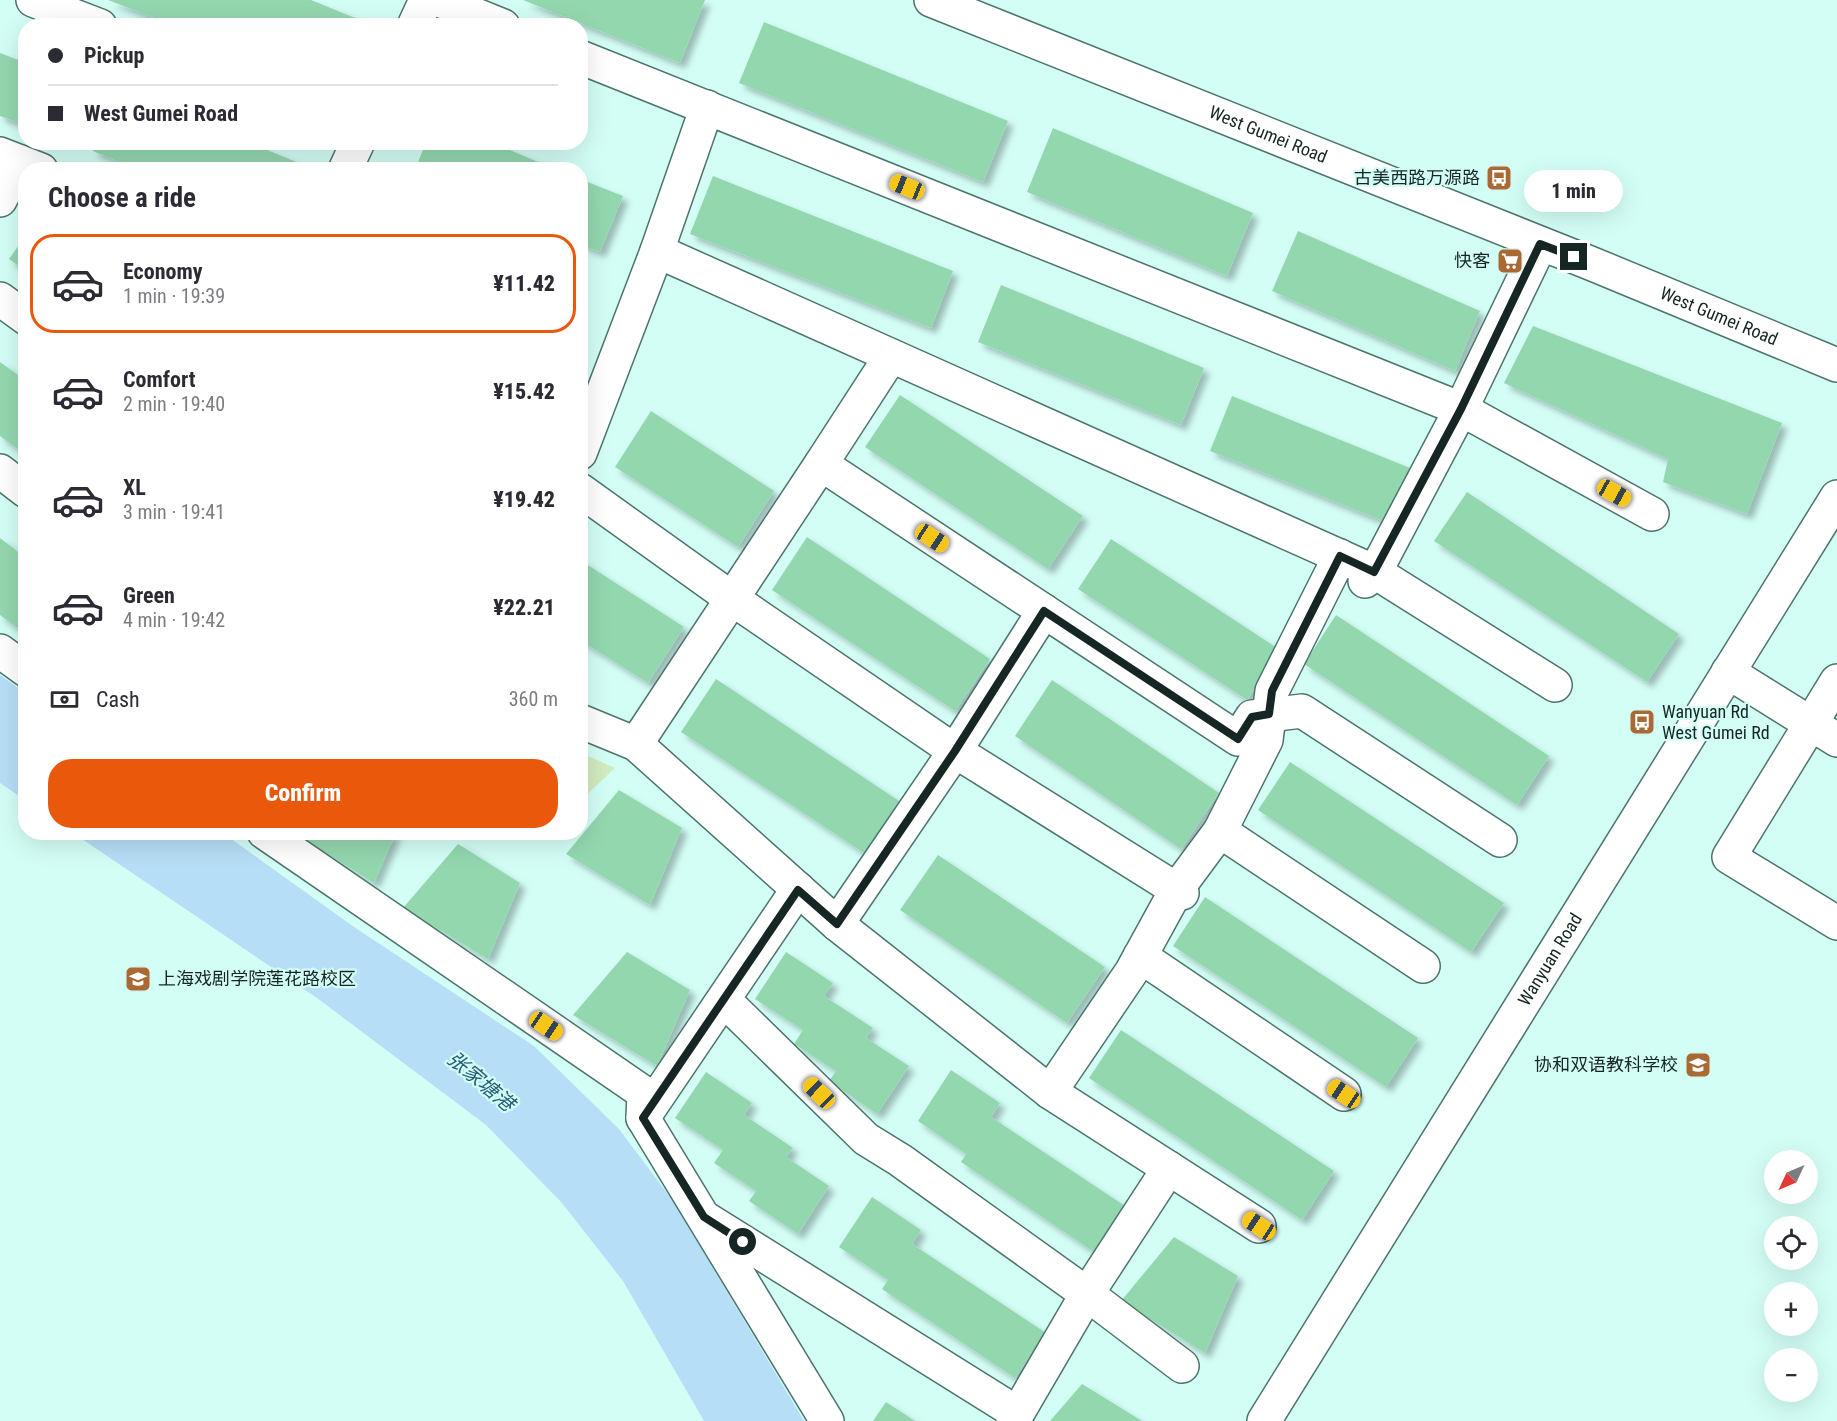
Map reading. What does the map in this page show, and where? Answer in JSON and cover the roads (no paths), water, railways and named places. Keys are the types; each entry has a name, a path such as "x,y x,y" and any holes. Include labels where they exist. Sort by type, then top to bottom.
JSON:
{"street":[{"path":"418,18 426,0"},
{"path":"439,0 483,18"},
{"name":"West Gumei Road","path":"931,0 1837,365"},
{"path":"52,3 83,18"},
{"path":"588,60 1461,409 1652,514"},
{"path":"588,432 657,250 707,108"},
{"path":"0,200 18,166"},
{"path":"1370,576 1461,409 1540,244"},
{"path":"657,250 1340,556 1555,685"},
{"path":"0,299 18,312"},
{"path":"636,744 891,356"},
{"path":"821,464 1238,739 1252,717 1302,711 1500,840"},
{"path":"0,471 18,484"},
{"path":"588,496 731,598 955,751 1179,891"},
{"name":"Wanyuan Road","path":"1264,1421 1837,497"},
{"path":"1050,1092 1140,956 1179,891 1221,831 1266,740 1272,691 1340,556"},
{"path":"837,924 955,751 1044,611"},
{"path":"0,651 18,664"},
{"path":"1728,672 1824,731"},
{"path":"1837,681 1824,731 1729,857 1837,923"},
{"path":"588,724 636,744 837,924 1050,1092 1259,1226"},
{"path":"1221,831 1423,966"},
{"path":"276,840 644,1093 643,1118 827,1421"},
{"path":"643,1118 798,890"},
{"path":"1140,956 1344,1094"},
{"path":"724,1000 866,1139 900,1160 1087,1294 1182,1366"},
{"path":"704,1217 1015,1417 1087,1294 1169,1168"}],"water":[{"path":"0,675 18,688 18,795 0,783"},
{"name":"张家塘港","path":"83,840 233,840 354,927 534,1046 619,1129 673,1201 804,1421 704,1421 623,1281 562,1203 486,1125 317,998"}],"place":[{"name":"古美西路万源路","path":"1499,178"},
{"name":"快客","path":"1510,261"},
{"name":"Wanyuan Rd West Gumei Rd","path":"1642,722"},
{"name":"上海戏剧学院莲花路校区","path":"138,979"},
{"name":"协和双语教科学校","path":"1698,1065"}]}
